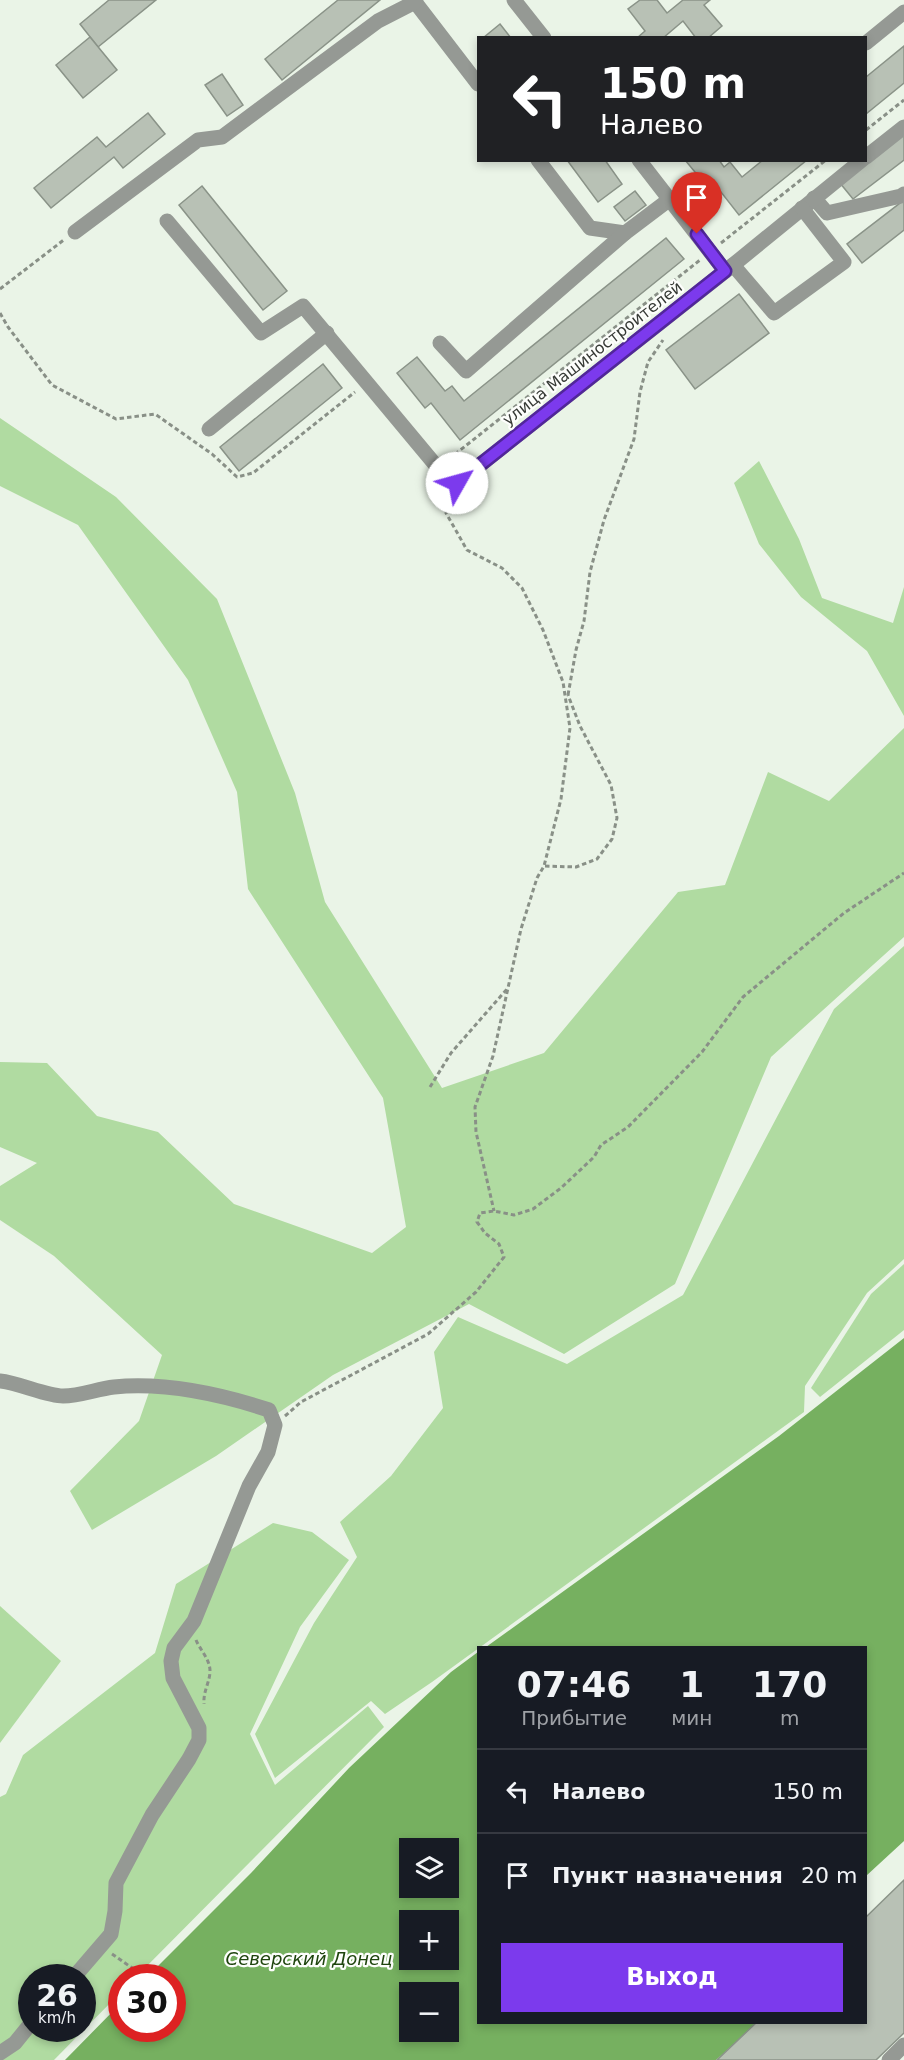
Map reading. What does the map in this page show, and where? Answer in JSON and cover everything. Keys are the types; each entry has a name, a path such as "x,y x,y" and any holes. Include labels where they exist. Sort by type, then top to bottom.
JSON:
{"street":[{"path":"514,0 542,36"},
{"path":"75,232 198,140 222,137 378,21 416,1 477,83"},
{"path":"867,42 904,12"},
{"path":"867,157 904,127"},
{"path":"540,162 590,228 625,233"},
{"path":"641,162 710,251 774,314 844,262 802,208"},
{"name":"улица Машиностроителей","path":"457,483 859,162"},
{"path":"814,198 828,213 904,194"},
{"path":"440,343 466,371 625,233 669,199"},
{"path":"167,221 261,333 303,306 438,468 457,483"},
{"path":"209,429 327,333"},
{"path":"0,1381 62,1396 112,1387 150,1385 248,1403 269,1410 275,1425 268,1452 249,1486 194,1621 174,1648 171,1661 173,1678 199,1728 199,1740 152,1815 116,1883 111,1934 85,1964"},
{"path":"0,2053 18,2039"},
{"path":"889,2060 904,2045"}],"path":[{"path":"867,129 904,100"},
{"path":"438,468 823,162"},
{"path":"0,290 75,232"},
{"path":"0,313 52,385 116,419 155,414 212,454 237,477 253,473 367,383"},
{"path":"568,695 584,621 590,572 604,520 634,439 640,392 648,362 664,339"},
{"path":"457,483 446,513 457,535 467,550 502,568 522,588 543,630 580,726 610,785 617,818 612,839 597,859 576,867 544,866"},
{"path":"494,1211 476,1132 475,1107 493,1056 495,1038 521,929 537,878 544,866 561,799 570,728 563,682"},
{"path":"275,1425 301,1402 428,1334 476,1292 504,1257 499,1244 485,1233 477,1222 480,1213 494,1211 514,1215 533,1209 561,1188 594,1157 601,1145 627,1127 702,1052 743,997 844,913 904,873"},
{"path":"430,1087 451,1053 508,987"},
{"path":"194,1621 193,1633 208,1659 210,1671 204,1691 204,1709"},
{"path":"101,1946 126,1964"}],"shaded area":[{"path":"0,418 116,497 217,599 295,793 325,902 442,1088 544,1053 678,892 725,885 768,772 829,801 904,728 904,937 771,1057 675,1284 564,1354 469,1304 333,1375 216,1456 92,1530 70,1491 139,1421 162,1355 54,1256 0,1220 0,1186 37,1163 0,1147 0,1062 47,1063 97,1116 158,1132 234,1204 372,1253 406,1227 383,1098 248,889 237,792 188,680 78,525 0,486"},
{"path":"759,461 799,539 822,598 893,623 904,587 904,716 867,651 801,597 759,544 734,483"},
{"path":"904,946 904,1259 867,1293 805,1386 804,1412 482,1646 477,1646 477,1649 432,1682 385,1714 371,1701 275,1778 255,1734 314,1623 357,1557 340,1522 391,1476 443,1408 434,1352 458,1317 567,1364 683,1295 834,1009"},
{"path":"904,1264 904,1330 820,1397 811,1388 871,1294"},
{"path":"273,1523 312,1532 349,1560 300,1627 250,1734 275,1785 368,1706 384,1727 149,1964 108,1964 108,2005 96,2017 96,1964 18,1964 18,2042 72,2042 54,2060 0,2060 0,1797 6,1794 23,1755 155,1653 176,1584"},
{"path":"0,1606 61,1661 0,1743"}],"water":[{"path":"904,1338 904,1841 867,1875 867,1646 487,1646 779,1436"},
{"name":"Северский Донец","path":"477,1653 477,2024 757,2024 716,2060 65,2060 83,2042 96,2042 96,2028 108,2016 108,2042 186,2042 186,1964 160,1964 251,1873 349,1768 451,1672"}],"building":[{"path":"109,0 156,0 98,47 80,24"},
{"path":"338,0 380,0 282,80 265,59"},
{"path":"640,0 657,0 667,13 683,0 710,0 704,5 722,26 710,36 694,36 683,21 665,36 639,36 645,31 628,9"},
{"path":"500,24 509,36 485,36"},
{"path":"90,37 117,70 83,98 56,65"},
{"path":"904,46 904,83 867,113 867,76"},
{"path":"222,74 243,105 227,116 205,85"},
{"path":"148,113 165,134 123,168 114,157 51,208 34,188 97,137 106,147"},
{"path":"904,133 904,160 853,199 840,183"},
{"path":"568,162 606,162 622,184 598,202"},
{"path":"687,162 720,162 724,167 730,162 742,177 761,162 805,162 739,215 710,178 704,183"},
{"path":"202,186 287,291 263,310 179,205"},
{"path":"635,191 646,205 625,221 614,207"},
{"path":"904,200 904,230 862,263 847,244"},
{"path":"666,238 684,259 460,440 431,403 425,408 397,373 417,357 445,391 452,386 464,401"},
{"path":"739,294 769,333 695,389 666,350"},
{"path":"323,364 342,388 239,471 220,447"},
{"path":"904,1880 904,2033 876,2060 717,2060 755,2024 867,2024 867,1916"}],"route":[{"path":"457,483 725,271 697,234"}]}
